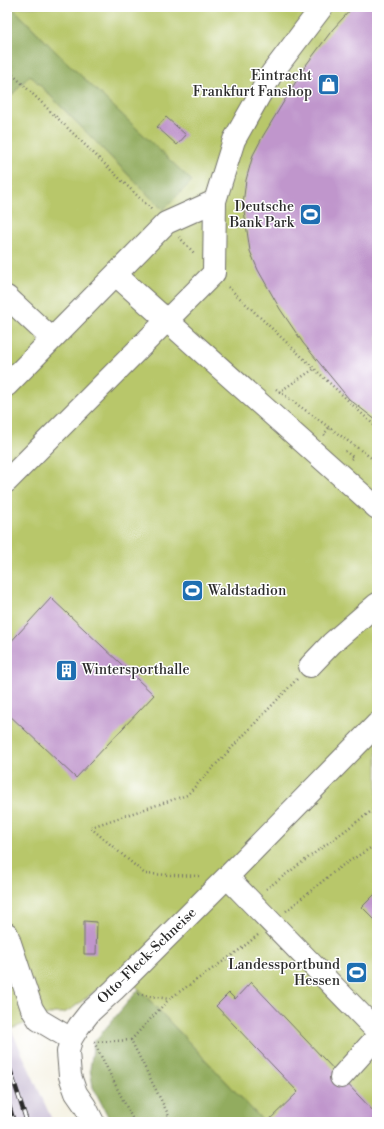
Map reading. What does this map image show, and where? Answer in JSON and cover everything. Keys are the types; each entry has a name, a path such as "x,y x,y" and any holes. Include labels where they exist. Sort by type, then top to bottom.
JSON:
{"street":[{"path":"7,481 214,273 215,201 234,140 272,73 322,7"},
{"path":"7,385 166,224 215,201"},
{"path":"116,275 377,508"},
{"path":"7,297 52,340"},
{"path":"310,666 332,643 372,612"},
{"name":"Otto-Fleck-Schneise","path":"71,1038 90,1012 227,877 377,724"},
{"path":"227,877 271,924 377,1031"},
{"path":"7,934 32,1009 39,1020 71,1038 68,1052 70,1076 76,1093 93,1122"},
{"path":"341,1077 377,1037"}],"path":[{"path":"7,69 166,224 214,273 377,428"},
{"path":"273,396 314,369"},
{"path":"227,877 145,874 91,827 187,795 310,666"},
{"path":"250,902 377,807"},
{"path":"71,1038 94,1042 131,1040 169,999 238,951 340,867 377,844"},
{"path":"114,990 169,999"},
{"path":"131,1040 172,1122"},
{"path":"94,1042 134,1122"}],"shaded area":[{"path":"7,1020 11,1029 53,1122 7,1122"}],"green space":[{"path":"7,7 12,7 54,50 192,181 163,210 30,75 7,100"},
{"name":"Waldstadion","path":"12,7 377,7 377,1122 264,1122 139,989 120,972 73,1008 64,1013 54,1013 11,1029 7,1020 7,100 30,75 163,210 54,50"},
{"path":"139,989 264,1122 111,1122 93,1087 90,1069 94,1042"}],"building":[{"name":"Deutsche Bank Park","path":"353,7 377,7 377,421 349,399 303,343 280,309 258,270 250,251 243,204 246,180 253,155 263,136 306,65 333,29"},
{"path":"166,117 186,135 177,145 157,127"},
{"name":"Wintersporthalle","path":"51,598 154,695 76,778 7,713 7,646"},
{"path":"377,892 377,922 362,907"},
{"path":"84,921 97,922 96,954 84,954"},
{"path":"251,982 377,1115 377,1122 267,1122 298,1092 216,1006 229,993 235,999"}],"railway":[{"path":"7,1060 27,1122"},
{"path":"7,1099 14,1122"}],"place":[{"name":"Eintracht Frankfurt Fanshop","path":"328,84"},
{"name":"Deutsche Bank Park","path":"310,215"},
{"name":"Waldstadion","path":"192,591"},
{"name":"Wintersporthalle","path":"67,670"},
{"name":"Landessportbund Hessen","path":"356,973"}]}
